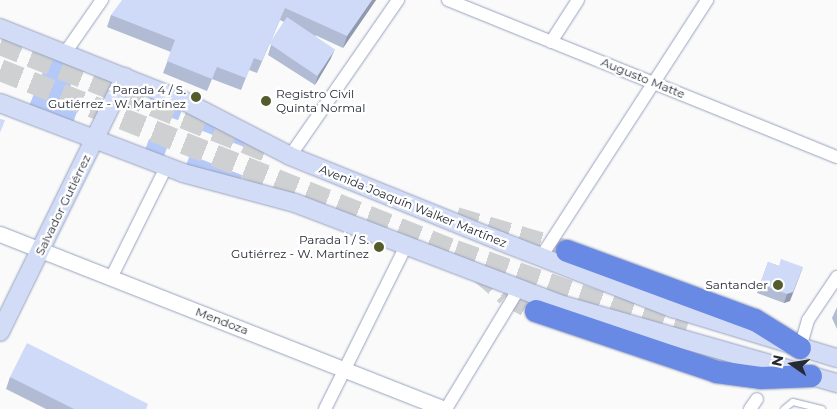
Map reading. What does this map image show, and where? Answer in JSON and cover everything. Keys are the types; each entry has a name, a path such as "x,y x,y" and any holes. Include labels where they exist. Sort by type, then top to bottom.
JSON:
{"highway":[{"path":"567,251 755,320 800,348"},
{"path":"536,311 716,372 755,378 811,376"}],"main road":[{"name":"Avenida Joaquín Walker Martínez","path":"0,28 204,110 290,156 541,257 672,308 837,358"},
{"name":"Salvador Gutiérrez","path":"0,332 125,77"},
{"path":"0,103 166,167 280,198 518,290 837,383"}],"street":[{"path":"65,53 102,0"},
{"path":"290,156 398,0"},
{"name":"Augusto Matte","path":"448,0 837,157"},
{"path":"551,42 578,0"},
{"path":"541,257 707,0"},
{"path":"111,278 166,167"},
{"name":"Mendoza","path":"0,234 445,409"},
{"path":"325,409 406,246"},
{"path":"800,348 808,320 837,277"},
{"path":"445,409 518,290"}],"lane":[{"path":"784,409 793,402 822,409"}],"shaded area":[{"path":"50,55 78,66 64,103 78,109 73,123 29,106"},
{"path":"151,96 183,108 178,120 146,108"},
{"path":"204,119 254,146 252,150 200,130"},
{"path":"149,139 168,146 163,158 145,151"},
{"path":"190,155 242,175 241,179 186,165"}],"building":[{"path":"122,0 372,0 347,36 285,8 262,61 254,58 246,78 217,67 212,79 167,61 175,40 111,15"},
{"path":"287,17 335,49 317,76 269,44"},
{"path":"0,119 5,120 0,133"},
{"name":"Santander","path":"781,259 803,267 793,292 787,294 760,284 768,262 779,266"},
{"path":"27,343 148,404 146,409 74,409 10,377"}],"tunnel":[{"path":"0,44 269,152"},
{"path":"0,70 455,251 685,332"},
{"path":"456,218 567,251"},
{"path":"479,271 507,295 536,311"}],"place":[{"name":"Parada 4 / S. Gutiérrez - W. Martínez","path":"196,97"},
{"name":"Registro Civil Quinta Normal","path":"266,101"},
{"name":"Parada 1 / S. Gutiérrez - W. Martínez","path":"379,247"},
{"name":"Santander","path":"778,285"}]}
